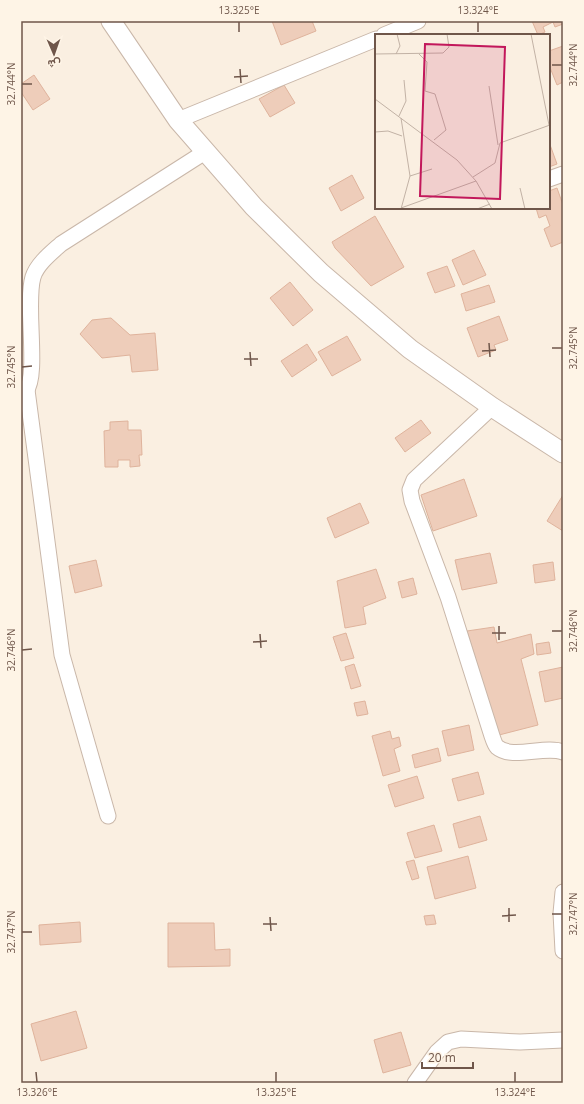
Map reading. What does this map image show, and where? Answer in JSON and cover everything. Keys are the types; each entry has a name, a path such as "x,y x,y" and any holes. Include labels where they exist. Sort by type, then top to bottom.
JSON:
{"street":[{"path":"111,21 178,120 254,207 321,273 410,349 492,407 563,453"},
{"path":"386,34 418,21"},
{"path":"178,120 375,38"},
{"path":"108,816 62,655 24,392 32,371 30,296 33,276 44,260 61,244 205,152"},
{"path":"550,180 563,174"},
{"path":"492,407 414,480 410,490 412,501 448,597 492,736 497,747 508,752 552,749 563,752"},
{"path":"563,892 561,913 563,952"},
{"path":"415,1083 437,1052 448,1042 461,1039 520,1042 563,1040"}],"building":[{"path":"272,21 312,21 316,31 281,45"},
{"path":"532,21 563,21 563,24 555,27 553,22 543,27 545,32 538,34"},
{"path":"563,46 563,82 557,85 550,68 550,51"},
{"path":"34,75 50,99 33,110 21,92 21,84"},
{"path":"284,85 295,103 270,117 259,99"},
{"path":"550,145 557,164 550,167"},
{"path":"352,175 364,198 341,211 329,188"},
{"path":"557,188 563,205 563,242 551,247 544,229 550,226 546,215 539,218 536,209 550,209 550,191"},
{"path":"375,216 404,267 371,286 335,248 332,242"},
{"path":"474,250 486,275 463,285 452,260"},
{"path":"447,266 455,286 435,293 427,273"},
{"path":"290,282 313,310 293,326 270,298"},
{"path":"489,285 495,302 466,311 461,294"},
{"path":"499,316 508,340 494,345 496,350 478,357 467,328"},
{"path":"111,318 130,335 155,333 158,370 132,372 130,355 102,358 80,334 92,320"},
{"path":"347,336 361,360 332,376 318,352"},
{"path":"307,344 317,360 292,377 281,361"},
{"path":"421,420 431,433 405,452 395,438"},
{"path":"128,421 128,430 141,430 142,455 139,455 140,466 130,467 130,460 118,460 118,467 105,467 104,431 110,430 110,422"},
{"path":"464,479 477,516 433,531 421,495"},
{"path":"563,495 563,531 547,521"},
{"path":"360,503 369,523 335,538 327,518"},
{"path":"490,553 497,583 462,590 455,560"},
{"path":"96,560 102,586 75,593 69,566"},
{"path":"553,562 555,580 535,583 533,565"},
{"path":"376,569 386,598 363,607 366,624 345,628 337,581"},
{"path":"413,578 417,594 402,598 398,582"},
{"path":"494,627 497,643 531,634 534,654 521,659 538,725 499,735 467,631"},
{"path":"346,633 354,658 341,661 333,637"},
{"path":"549,642 551,653 537,655 536,644"},
{"path":"354,664 361,686 351,689 345,667"},
{"path":"563,667 563,698 545,702 539,672"},
{"path":"365,701 368,714 357,716 354,703"},
{"path":"469,725 474,750 448,756 442,731"},
{"path":"390,731 392,739 399,737 401,746 394,749 400,771 383,776 372,736"},
{"path":"438,748 441,761 415,768 412,755"},
{"path":"478,772 484,794 458,801 452,779"},
{"path":"417,776 424,798 395,807 388,785"},
{"path":"480,816 487,840 459,848 453,824"},
{"path":"434,825 442,851 415,858 407,833"},
{"path":"468,856 476,888 435,899 427,867"},
{"path":"414,860 419,878 412,880 406,862"},
{"path":"434,915 436,924 426,925 424,916"},
{"path":"80,922 81,942 40,945 39,925"},
{"path":"168,923 214,923 215,950 230,949 230,966 168,967"},
{"path":"76,1011 87,1048 41,1061 31,1024"},
{"path":"401,1032 411,1065 383,1073 374,1040"}]}
